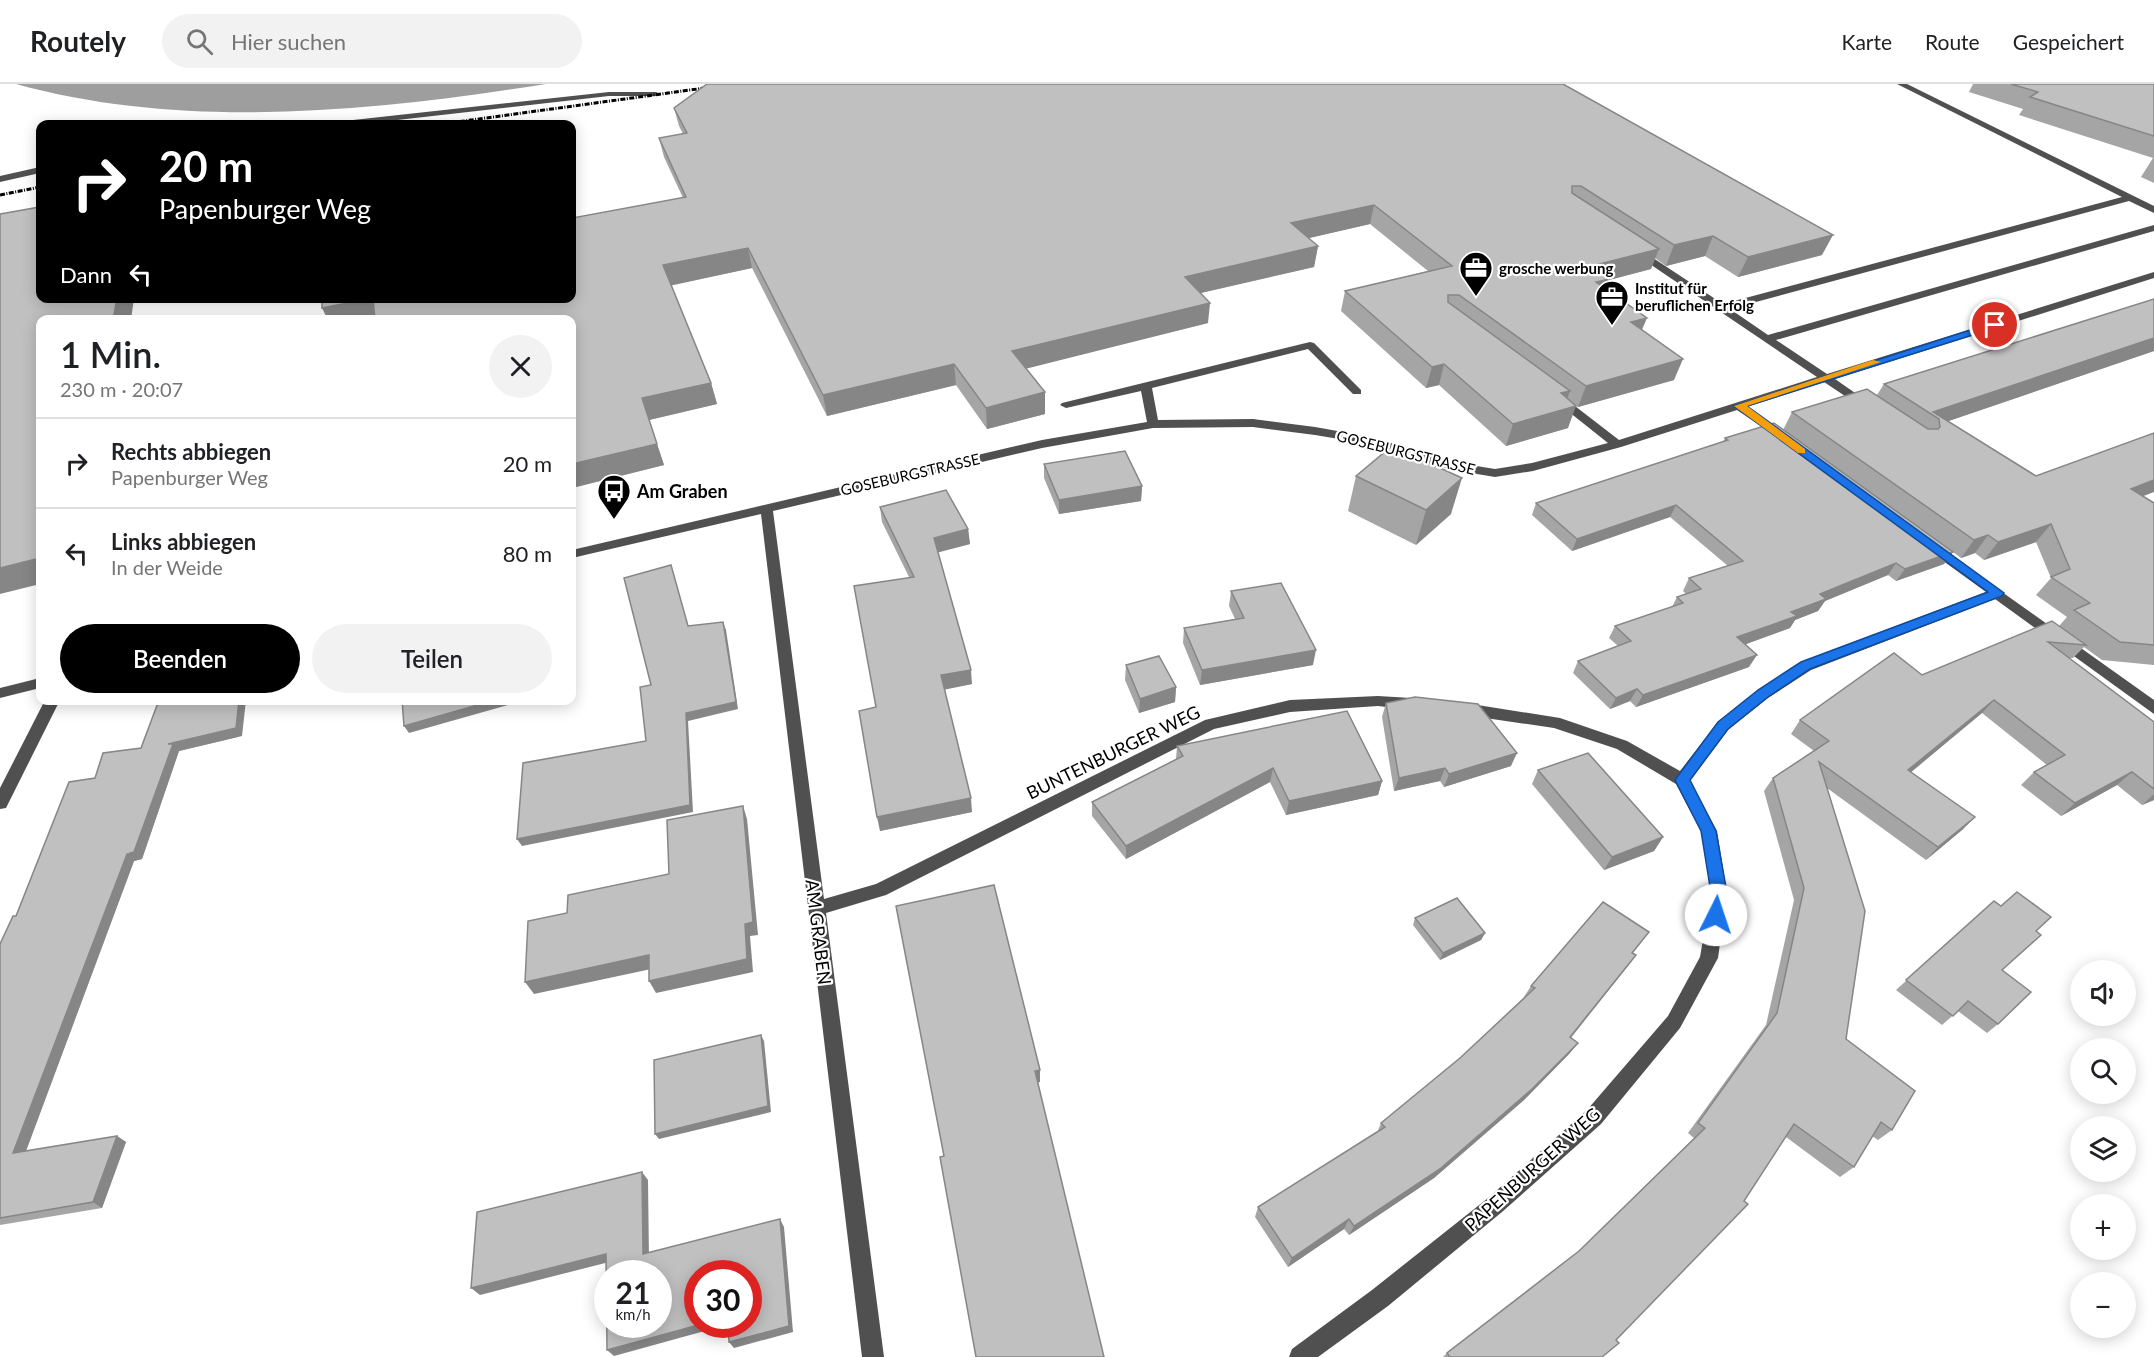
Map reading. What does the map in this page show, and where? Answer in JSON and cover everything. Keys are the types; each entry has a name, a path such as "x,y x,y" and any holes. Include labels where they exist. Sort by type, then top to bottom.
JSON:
{"street":[{"path":"1901,84 2154,210"},
{"path":"379,120 599,95 656,94"},
{"path":"0,179 36,171"},
{"path":"1721,308 2130,198"},
{"path":"1766,339 2154,228"},
{"path":"1625,243 1874,410"},
{"name":"GOSEBURGSTRASSE","path":"576,553 1042,444 1153,424 1253,423 1371,441 1457,467 1495,473 1533,467 1617,444 2154,275"},
{"path":"1066,405 1310,345 1357,393"},
{"path":"1146,386 1153,424"},
{"path":"1551,393 1617,444"},
{"path":"1739,406 1793,445"},
{"name":"AM GRABEN","path":"766,507 873,1357"},
{"path":"1923,539 2154,708"},
{"path":"1452,707 1555,722 1622,744 1682,780 1723,726 1763,694 1806,666 1997,593"},
{"path":"0,693 36,684"},
{"name":"BUNTENBURGER WEG","path":"816,909 880,890 1210,724 1290,706 1378,701 1431,706"},
{"path":"0,803 50,705"},
{"name":"PAPENBURGER WEG","path":"1300,1357 1380,1298 1495,1205 1594,1117 1674,1022 1709,958 1719,893 1709,831 1682,780"}],"shaded area":[{"path":"16,84 546,84 415,102 348,108 281,112 213,112 146,108 80,99"}],"building":[{"path":"707,84 1563,84 1833,235 1748,257 1713,236 1674,245 1581,186 1572,186 1572,193 1659,249 1591,266 1609,279 1596,282 1647,318 1631,322 1683,359 1586,386 1459,295 1448,295 1448,302 1570,391 1561,393 1576,406 1513,424 1444,364 1432,367 1345,291 1452,266 1374,205 1291,223 1318,246 1185,277 1210,303 1012,351 1045,392 986,408 954,364 823,395 748,248 663,265 711,383 642,398 657,444 576,463 576,315 375,315 373,303 576,303 576,217 686,197 659,138 687,133 674,108"},
{"path":"2011,84 2154,84 2154,136 2030,97 2038,92"},
{"path":"36,208 36,303 116,303 114,315 36,315 36,559 0,568 0,214"},
{"path":"2154,299 2154,338 1933,412 2036,476 2154,433 2154,480 2131,489 2154,503 2154,645 2120,642 2074,610 2090,603 2051,577 2070,569 2051,524 1998,542 1988,535 1974,540 1792,412 1867,389 1928,429 1938,429 1939,419 1884,384"},
{"path":"322,303 348,303 322,308"},
{"path":"1774,423 1953,552 1905,569 1896,563 1820,594 1826,599 1791,612 1797,616 1737,637 1757,655 1643,695 1637,689 1616,698 1578,661 1631,641 1615,626 1683,603 1677,597 1701,589 1689,578 1743,561 1676,505 1577,539 1536,503"},
{"path":"1392,446 1462,478 1426,510 1356,476"},
{"path":"1125,451 1142,486 1059,500 1044,464"},
{"path":"946,490 968,529 934,538 971,670 941,675 971,798 877,817 859,711 876,707 854,586 914,577 880,507"},
{"path":"671,565 688,626 723,622 736,702 686,713 690,805 517,839 523,763 646,741 640,687 651,685 624,578"},
{"path":"1281,583 1316,650 1202,670 1184,628 1244,618 1231,591"},
{"path":"2052,621 2086,645 2048,642 2154,722 2154,789 2132,772 2075,803 2034,772 2065,755 1994,700 1908,770 1975,817 1938,847 1819,762 1865,911 1846,1039 1915,1091 1892,1130 1881,1122 1854,1167 1794,1124 1744,1201 1748,1204 1616,1340 1619,1343 1602,1357 1450,1357 1447,1353 1579,1251 1705,1128 1698,1123 1777,1013 1804,888 1773,778 1829,741 1800,720 1894,653 1922,675"},
{"path":"1159,656 1176,687 1140,699 1126,665"},
{"path":"1415,697 1478,704 1517,753 1449,774 1445,768 1399,778 1386,703"},
{"path":"157,705 238,705 236,728 168,744 173,744 134,852 127,854 13,1153 117,1136 93,1202 0,1218 0,944 13,916 16,916 69,782 95,778 103,753 141,748"},
{"path":"402,705 478,705 404,726"},
{"path":"1347,711 1382,781 1289,801 1273,768 1126,846 1092,802 1183,756 1177,746"},
{"path":"1588,753 1663,837 1612,857 1538,770"},
{"path":"743,806 753,922 745,924 747,959 649,981 649,955 525,982 528,921 567,913 568,895 669,874 667,820"},
{"path":"994,885 1040,1070 1035,1071 1104,1357 976,1357 940,1157 944,1156 896,906"},
{"path":"2017,892 2051,917 2036,931 2041,935 2002,970 2031,992 1998,1024 1968,1001 1953,1016 1906,980 1994,901 2001,906"},
{"path":"1457,898 1485,933 1443,953 1415,918"},
{"path":"1603,902 1649,932 1632,953 1636,955 1570,1037 1578,1043 1532,1089 1441,1168 1354,1226 1349,1219 1292,1258 1258,1207 1385,1127 1381,1123 1460,1058 1535,988 1531,986"},
{"path":"761,1035 768,1106 655,1134 654,1060"},
{"path":"642,1172 643,1254 780,1219 789,1326 762,1333 762,1260 684,1260 684,1329 672,1332 672,1260 606,1260 606,1254 471,1288 477,1212"},
{"path":"607,1338 651,1338 607,1350"},
{"path":"729,1338 744,1338 729,1342"}],"railway":[{"path":"471,120 734,84"},
{"path":"0,195 36,188"}],"slow traffic":[{"path":"1801,451 1739,406 1876,362"}],"place":[{"name":"grosche werbung","path":"1476,297"},
{"name":"Institut für beruflichen Erfolg","path":"1612,326"},
{"name":"Am Graben","path":"614,520"}],"route":[{"path":"1716,915 1719,893 1709,831 1682,780 1723,726 1763,694 1806,666 1997,593 1739,406 1995,325"}]}
